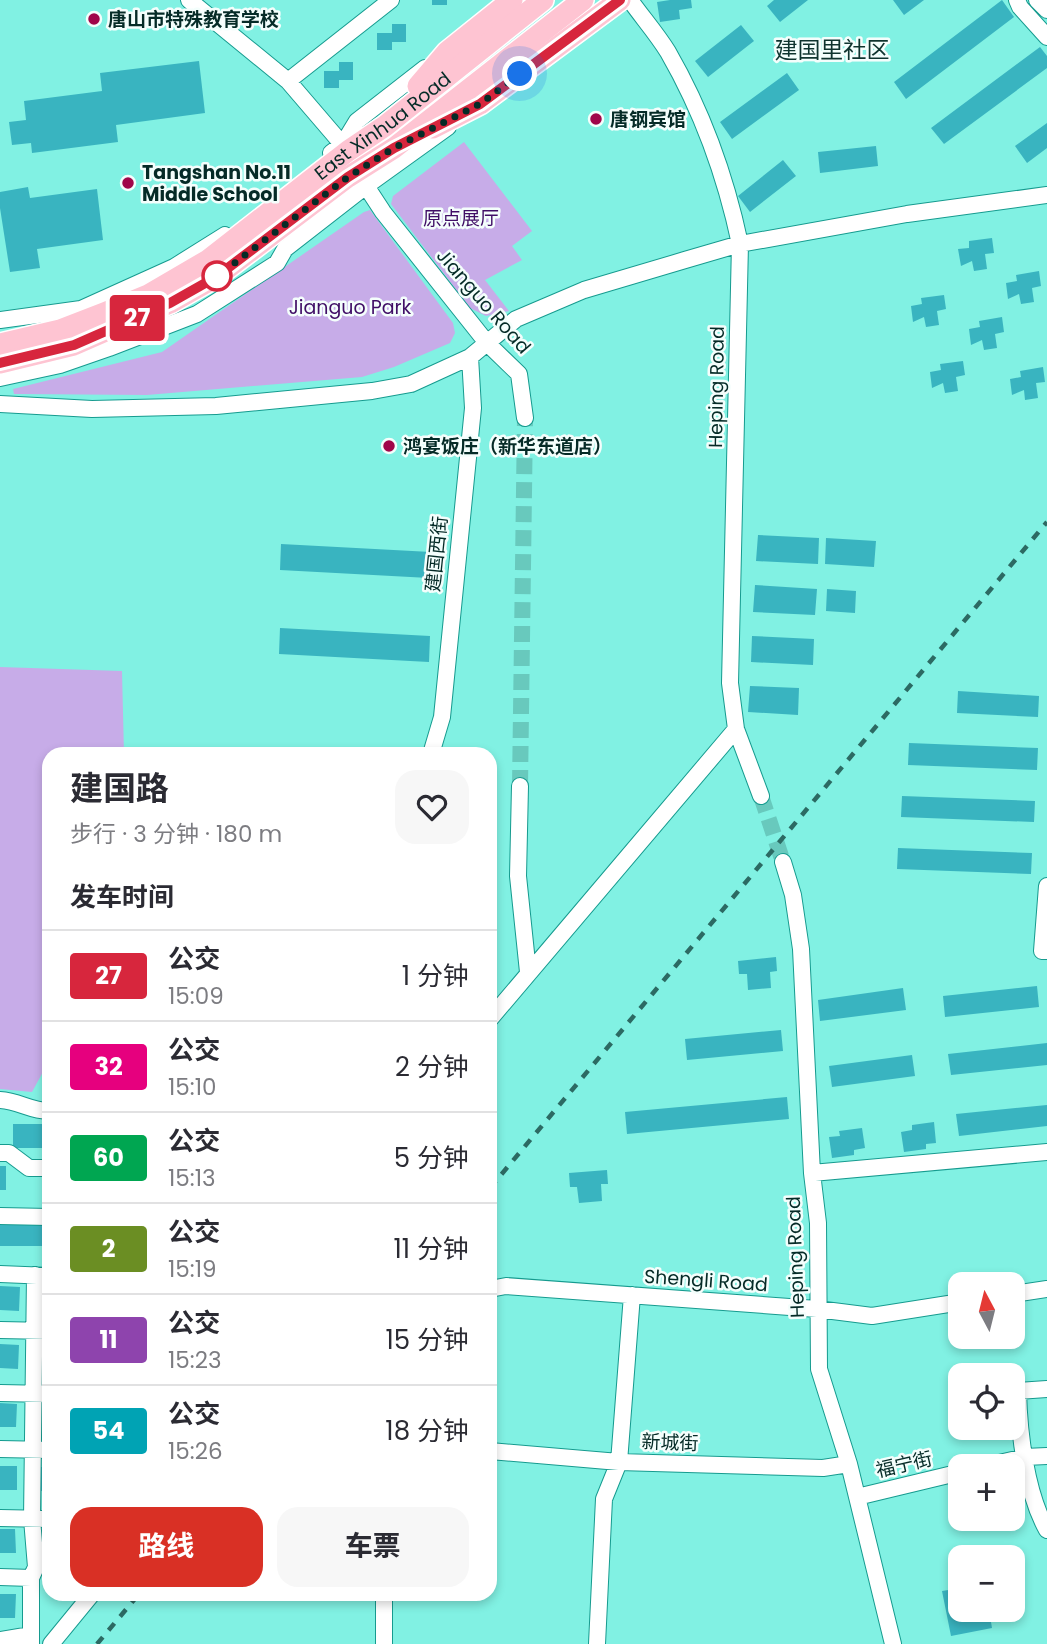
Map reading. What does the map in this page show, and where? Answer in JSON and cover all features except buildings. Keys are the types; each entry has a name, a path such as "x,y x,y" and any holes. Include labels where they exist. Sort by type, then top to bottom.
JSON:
{"main road":[{"path":"386,126 447,52 512,0"},
{"name":"East Xinhua Road","path":"0,344 60,330 148,296 181,278 208,260 346,147 386,126 543,0"},
{"path":"477,94 583,0"},
{"path":"477,94 620,0"},
{"name":"East Xinhua Road","path":"0,363 74,345 170,303 216,277 348,177 477,94"}],"street":[{"path":"189,0 288,81 346,147"},
{"path":"288,81 391,0"},
{"name":"Heping Road","path":"630,0 667,51 689,94 723,178 740,244 730,683 736,729 761,796"},
{"path":"1017,0 1047,37"},
{"path":"1037,0 1047,10"},
{"path":"0,320 81,309 162,273 229,233 346,147 357,121 447,52"},
{"path":"0,378 60,365 197,314 277,263 285,249 477,94"},
{"name":"Jianguo Road","path":"366,186 383,212 487,343 519,374 525,418"},
{"path":"0,404 92,409 216,406 372,391 411,384 470,357 516,319 584,290 740,244 907,214 1047,195"},
{"name":"建国西街","path":"433,747 442,717 473,408 470,357"},
{"path":"497,1010 736,729"},
{"path":"520,786 518,876 528,972"},
{"name":"Heping Road","path":"783,862 793,895 801,949 812,1173 818,1223 819,1369 849,1464 893,1644"},
{"path":"1047,886 1042,951 1047,951"},
{"path":"0,1100 17,1101 33,1111 42,1111"},
{"path":"812,1173 1047,1152"},
{"path":"0,1153 9,1153 29,1168 42,1168"},
{"path":"0,1216 42,1217"},
{"path":"0,1274 42,1275 41,1450 32,1519 39,1570 31,1639 0,1640"},
{"name":"Shengli Road","path":"497,1288 506,1286 632,1295 817,1309 872,1316 948,1304"},
{"path":"1026,1292 1047,1289"},
{"path":"597,1644 604,1499 619,1462 632,1295"},
{"path":"0,1330 42,1331"},
{"path":"1024,1454 1019,1435 1018,1391 1047,1389"},
{"path":"0,1393 41,1394"},
{"path":"0,1449 41,1450"},
{"name":"新城街","path":"497,1452 619,1462 823,1468 849,1464"},
{"path":"1047,1456 1025,1457 1039,1517 1047,1530"},
{"name":"福宁街","path":"857,1496 948,1475"},
{"path":"0,1518 42,1520"},
{"path":"0,1577 39,1570"},
{"path":"51,1644 86,1601"},
{"path":"384,1601 384,1644"}],"green space":[{"name":"原点展厅","path":"464,142 532,231 512,246 522,260 485,280 509,311 486,316 470,308 391,204 393,196"},
{"name":"Jianguo Park","path":"370,210 453,323 455,333 450,343 394,367 362,377 147,395 14,394 13,389 162,352"},
{"path":"0,667 122,671 124,747 42,747 42,1074 32,1092 0,1089"}],"tunnel":[{"path":"520,786 525,418"},
{"path":"761,796 783,862"}],"railway":[{"path":"497,1180 1047,522"},
{"path":"97,1644 133,1601"}],"bus line":[{"name":"27","path":"0,363 74,345 170,303 216,277 348,177 394,148 480,104 620,0"}],"place":[{"name":"唐山市特殊教育学校","path":"94,19"},
{"name":"唐钢宾馆","path":"596,119"},
{"name":"Tangshan No.11 Middle School","path":"128,183"},
{"name":"鸿宴饭庄（新华东道店）","path":"389,446"}],"district":[{"name":"建国里社区","path":"832,50"}],"route":[{"path":"217,276 348,177 394,148 480,104 520,74"}]}
